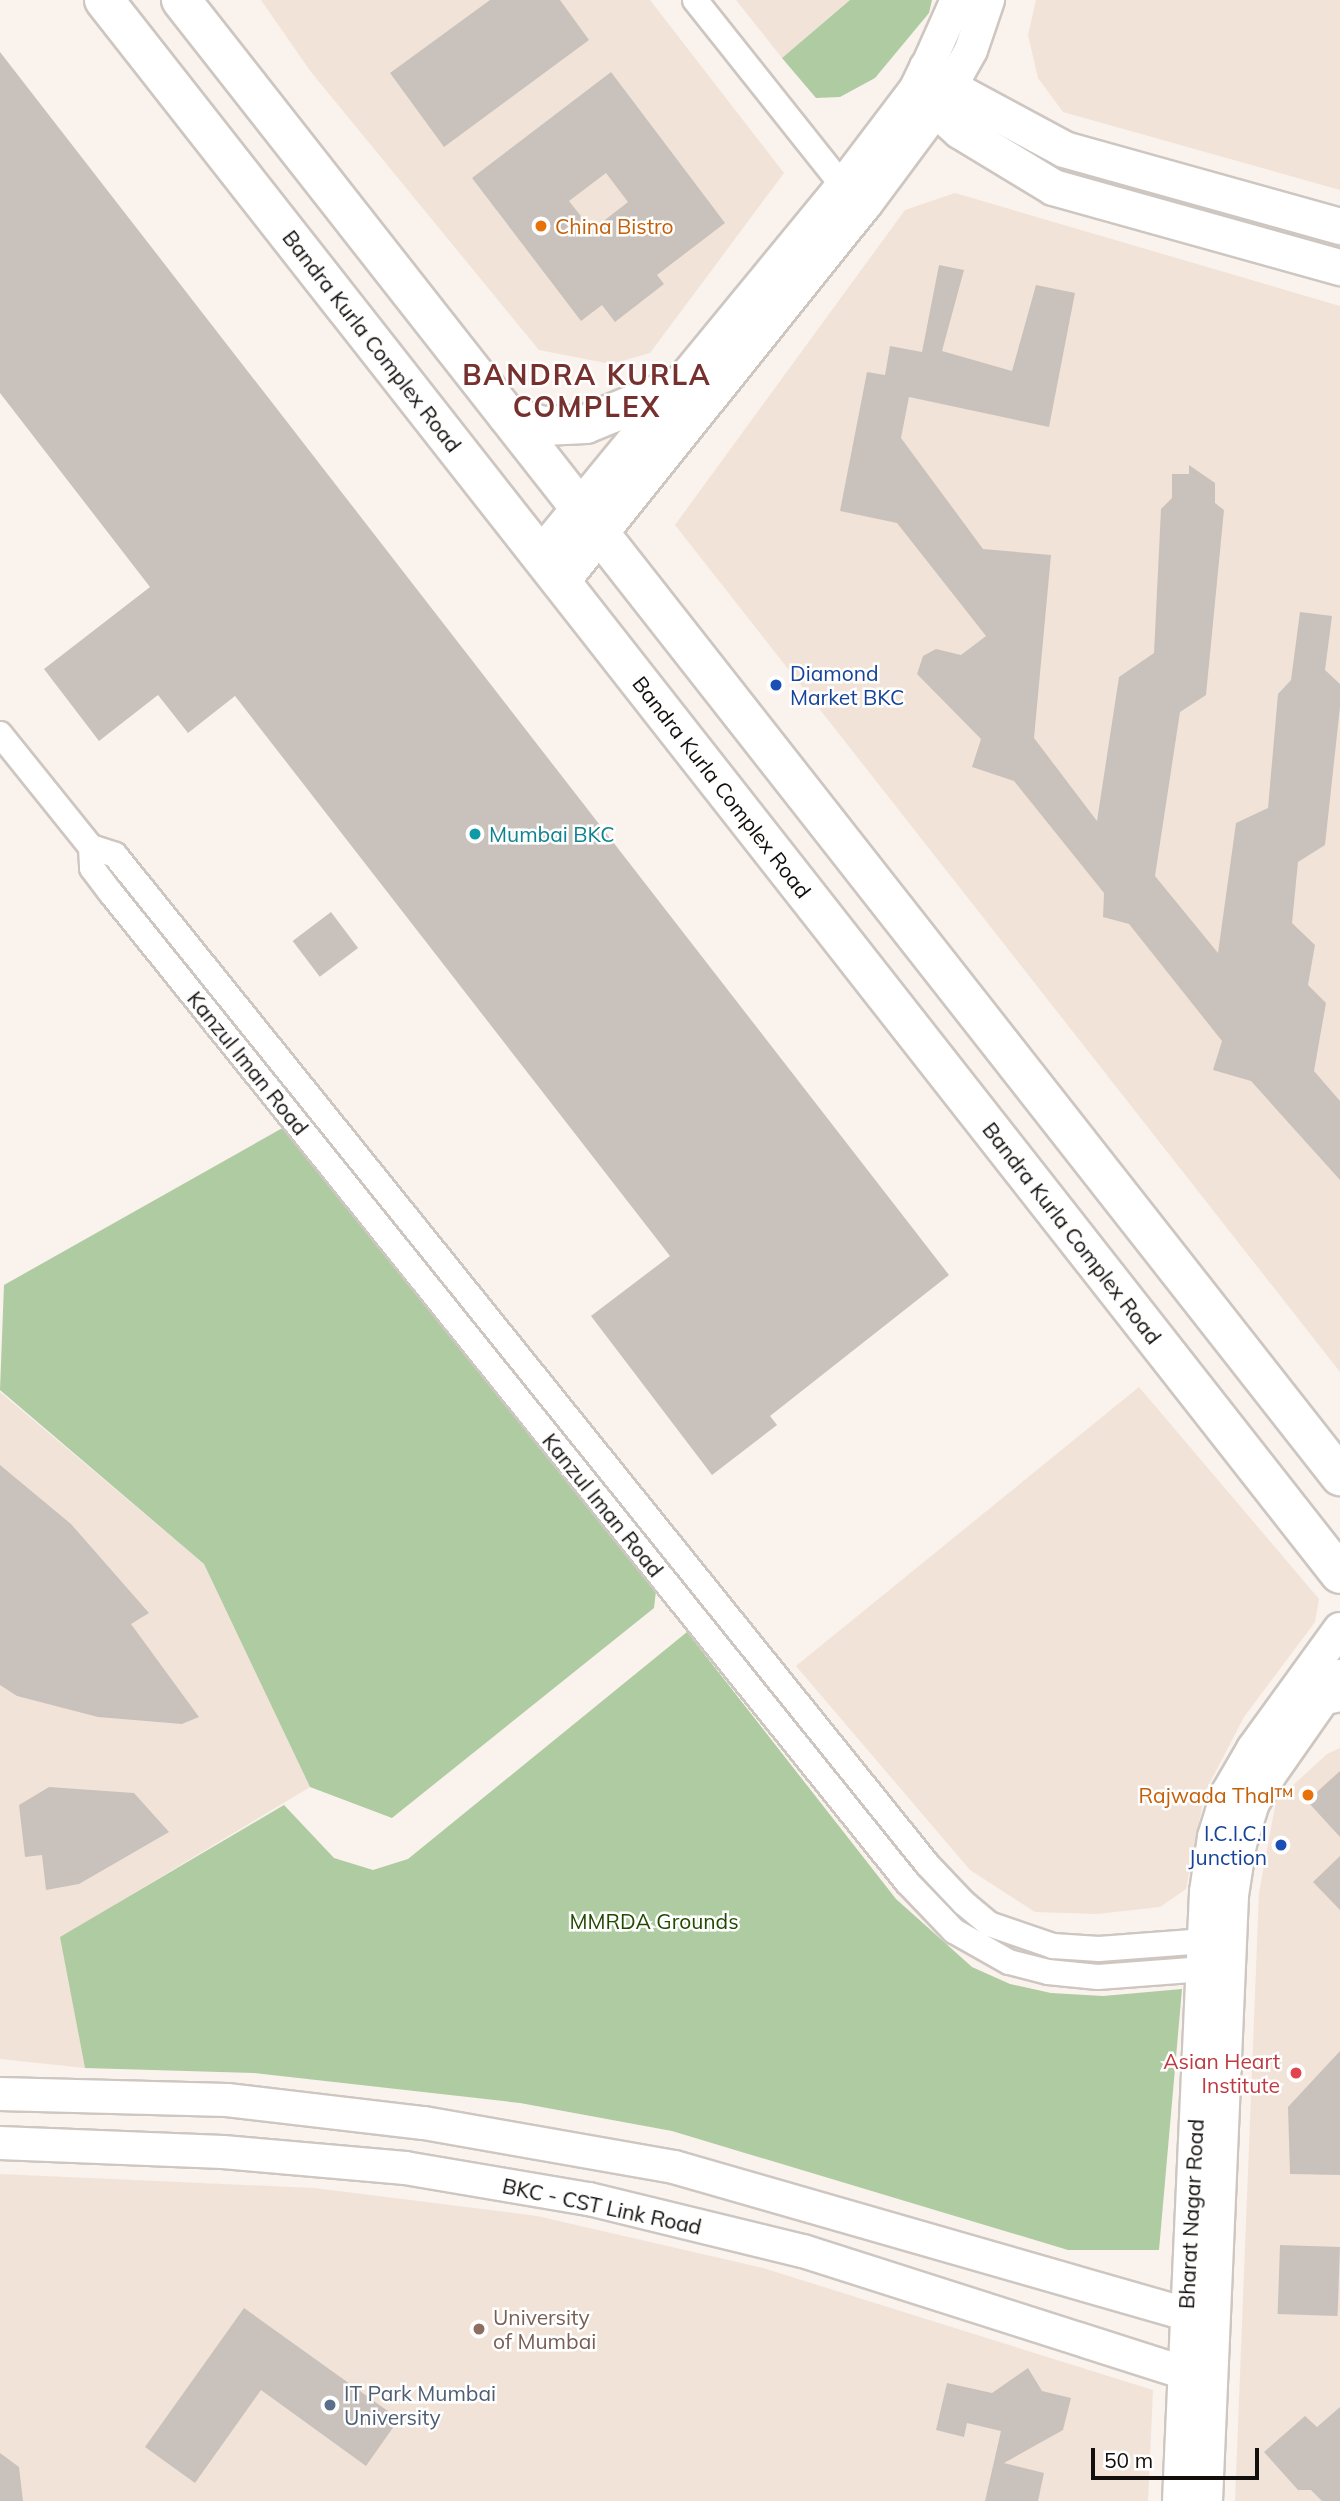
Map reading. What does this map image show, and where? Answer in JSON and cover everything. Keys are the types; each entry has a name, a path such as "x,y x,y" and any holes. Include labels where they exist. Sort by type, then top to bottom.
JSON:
{"main road":[{"name":"Bandra Kurla Complex Road","path":"104,0 1340,1574"},
{"path":"181,0 1340,1475"},
{"path":"551,568 853,195 933,88"},
{"path":"933,88 1064,149 1340,226"},
{"path":"933,88 959,130 1053,187 1340,267"},
{"path":"589,519 681,385 853,195"},
{"path":"507,415 544,426 586,424 681,385"}],"street":[{"path":"695,0 853,195"},
{"path":"933,88 957,0"},
{"path":"933,88 971,50 988,0"},
{"name":"Kanzul Iman Road","path":"0,734 91,847 92,869 906,1882 954,1931 1009,1962 1048,1972 1098,1977 1216,1954"},
{"name":"Bharat Nagar Road","path":"1206,2501 1216,1954 1214,1837 1228,1792 1253,1749 1340,1629"},
{"name":"Bharat Nagar Road","path":"1179,2501 1186,2314 1216,1954 1240,1844 1253,1803 1335,1688"},
{"path":"0,2094 227,2100 495,2135 674,2167 1186,2314"},
{"path":"487,2182 495,2135"},
{"name":"BKC - CST Link Road","path":"0,2143 223,2152 405,2168 589,2199 803,2252 1185,2373"},
{"path":"719,2231 731,2183"}],"shaded area":[{"path":"261,0 650,0 784,173 650,353 611,364 539,350 311,72"},
{"path":"736,0 850,0 782,58"},
{"path":"1036,0 1340,0 1340,190 1063,112 1038,78 1028,35"},
{"path":"955,193 1340,306 1340,1372 675,525 905,210"},
{"path":"1139,1387 1319,1599 1315,1622 1244,1717 1205,1792 1186,1889 1160,1907 1097,1914 1035,1912 970,1870 796,1666"},
{"path":"0,1392 204,1564 310,1787 61,1937 85,2068 0,2059"},
{"path":"1340,1748 1340,2501 1235,2501 1259,1893 1276,1801 1327,1754"},
{"name":"University of Mumbai","path":"0,2174 314,2188 537,2216 763,2268 1153,2390 1148,2501 0,2501"}],"green space":[{"path":"850,0 932,0 929,13 875,78 840,97 816,98 782,58"},
{"path":"286,1126 656,1591 654,1608 392,1818 310,1787 204,1564 0,1390 4,1285"},
{"name":"MMRDA Grounds","path":"687,1632 896,1899 972,1967 1010,1984 1051,1993 1103,1996 1182,1989 1159,2250 1068,2250 672,2131 520,2103 254,2073 85,2068 60,1937 284,1805 334,1858 373,1870 408,1859"}],"building":[{"path":"490,0 560,0 589,40 444,147 390,73"},
{"name":"Mumbai BKC","path":"0,52 949,1275 770,1416 777,1425 712,1475 591,1316 670,1256 235,696 188,733 158,695 99,741 44,669 150,587 0,393"},
{"path":"611,72 725,223 657,275 664,284 615,322 602,305 581,321 472,178","holes":["606,173 628,202 592,230 569,201"]},
{"path":"939,265 964,270 942,351 1012,371 1036,285 1075,293 1049,427 909,397 901,438 983,549 1051,555 1034,738 1097,821 1119,677 1154,653 1161,509 1172,498 1172,474 1189,474 1189,465 1215,483 1215,503 1224,510 1206,695 1180,712 1155,876 1218,953 1236,823 1268,808 1278,694 1291,680 1300,612 1332,616 1325,670 1340,684 1340,707 1325,845 1298,862 1292,923 1315,945 1308,985 1326,1003 1314,1071 1340,1101 1340,1180 1251,1081 1213,1070 1222,1041 1129,924 1103,917 1104,893 1014,781 972,767 981,739 917,674 923,656 936,649 961,655 986,636 897,523 840,511 867,372 885,375 890,346 922,352"},
{"path":"331,912 358,948 320,977 293,941"},
{"path":"0,1465 71,1524 149,1613 131,1624 199,1717 182,1724 98,1717 17,1696 0,1685"},
{"path":"1340,1771 1340,1837 1307,1801"},
{"path":"49,1787 134,1793 169,1832 79,1884 46,1890 42,1855 25,1857 19,1805"},
{"path":"1340,1856 1340,1910 1313,1882"},
{"path":"1340,2051 1340,2175 1290,2174 1288,2107"},
{"path":"1280,2245 1340,2247 1338,2316 1278,2314"},
{"name":"IT Park Mumbai University","path":"244,2308 399,2419 366,2466 261,2390 195,2483 145,2447"},
{"path":"1028,2368 1042,2391 1071,2398 1063,2430 1004,2463 1044,2473 1038,2501 985,2501 1001,2431 967,2423 964,2437 936,2430 947,2383 992,2393"},
{"path":"1340,2407 1340,2501 1322,2501 1311,2490 1298,2490 1264,2452 1305,2416 1317,2427"},
{"path":"0,2453 19,2467 23,2501 0,2501"}],"place":[{"name":"China Bistro","path":"541,226"},
{"name":"Diamond Market BKC","path":"776,685"},
{"name":"Mumbai BKC","path":"475,834"},
{"name":"Rajwada Thal™","path":"1308,1795"},
{"name":"I.C.I.C.I Junction","path":"1281,1845"},
{"name":"Asian Heart Institute","path":"1296,2073"},
{"name":"University of Mumbai","path":"479,2329"},
{"name":"IT Park Mumbai University","path":"330,2405"}],"district":[{"name":"BANDRA KURLA COMPLEX","path":"587,391"}]}
